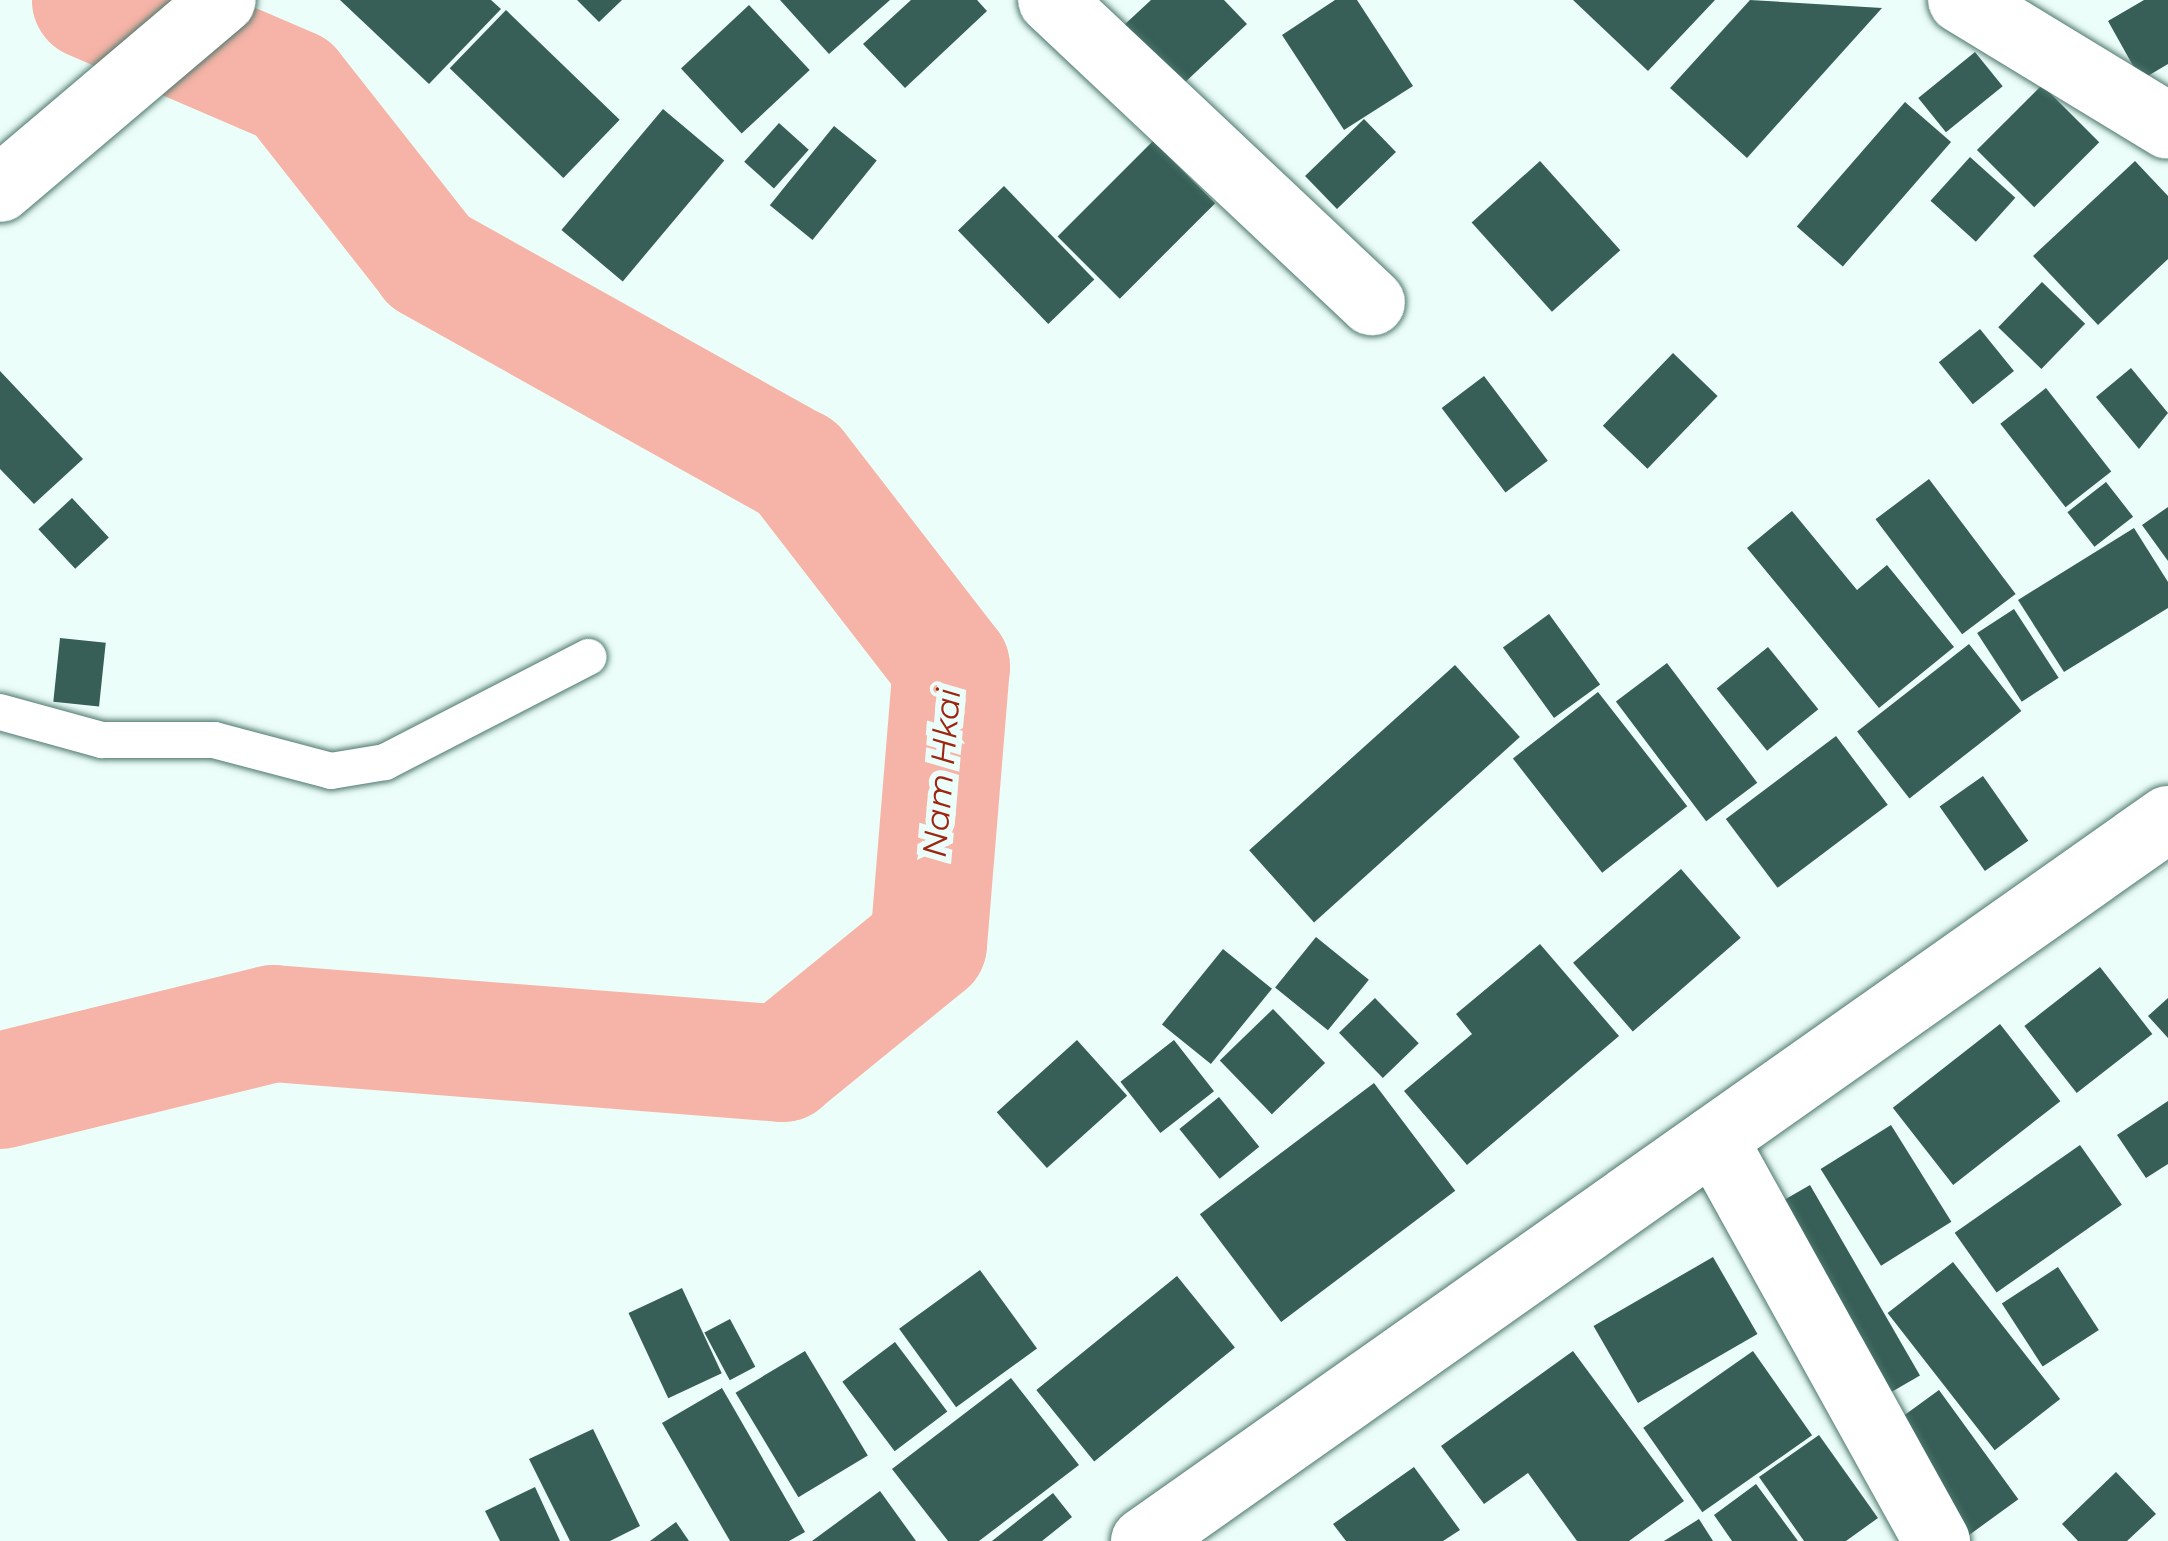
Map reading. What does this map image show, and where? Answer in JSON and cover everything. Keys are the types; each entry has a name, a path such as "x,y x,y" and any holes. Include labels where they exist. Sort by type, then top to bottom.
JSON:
{"street":[{"path":"0,189 97,102 223,0"},
{"path":"1051,0 1372,303"},
{"path":"1961,0 2168,126"},
{"path":"1144,1541 2168,819"},
{"path":"1714,1139 1937,1541"}],"lane":[{"path":"0,712 101,740 214,740 331,772 386,762 588,657"}],"building":[{"path":"340,0 491,0 501,9 429,84"},
{"path":"577,0 622,0 599,22"},
{"path":"780,0 890,0 829,54"},
{"path":"911,0 977,0 987,11 905,88 863,44"},
{"path":"1151,0 1224,0 1247,24 1180,87 1123,26"},
{"path":"1335,0 1357,0 1413,86 1344,130 1282,35"},
{"path":"1573,0 1715,0 1648,71"},
{"path":"1750,0 1882,8 1747,158 1670,88"},
{"path":"2144,0 2168,0 2168,64 2141,80 2108,21"},
{"path":"749,5 810,70 742,134 681,68"},
{"path":"506,10 620,120 563,178 450,68"},
{"path":"1975,52 2003,86 1946,132 1918,98"},
{"path":"2042,85 2099,142 2034,207 1977,150"},
{"path":"1905,102 1951,142 1843,267 1797,227"},
{"path":"663,109 724,160 623,281 561,230"},
{"path":"1364,119 1396,152 1337,209 1305,176"},
{"path":"779,123 809,150 774,188 744,162"},
{"path":"834,126 877,161 813,240 770,205"},
{"path":"1153,141 1215,203 1120,299 1058,236"},
{"path":"1970,157 2015,198 1976,242 1931,201"},
{"path":"1540,161 1620,250 1552,312 1472,223"},
{"path":"2135,161 2168,196 2168,259 2098,325 2033,256"},
{"path":"1004,186 1094,280 1048,324 958,230"},
{"path":"2042,282 2085,324 2041,369 1998,327"},
{"path":"1980,329 2014,371 1973,404 1939,362"},
{"path":"1673,353 1718,396 1647,469 1603,426"},
{"path":"2131,368 2168,413 2139,449 2096,397"},
{"path":"0,371 83,459 34,504 0,469"},
{"path":"1484,376 1548,461 1505,493 1442,408"},
{"path":"2046,388 2111,472 2066,507 2000,424"},
{"path":"1929,479 2016,594 1962,634 1875,519"},
{"path":"2106,482 2133,517 2094,547 2067,512"},
{"path":"72,498 109,537 75,569 38,529"},
{"path":"2168,507 2168,561 2142,525"},
{"path":"1792,511 1857,590 1887,565 1954,647 1879,708 1747,548"},
{"path":"2134,528 2168,582 2168,608 2064,672 2018,600"},
{"path":"2014,609 2059,678 2022,702 1977,633"},
{"path":"1549,614 1600,684 1554,718 1503,648"},
{"path":"60,638 106,643 99,706 53,702"},
{"path":"1969,644 2021,711 1909,798 1857,731"},
{"path":"1768,647 1818,709 1767,751 1717,689"},
{"path":"1667,663 1757,783 1706,821 1616,702"},
{"path":"1455,665 1520,737 1314,922 1249,850"},
{"path":"1598,692 1687,806 1602,873 1513,758"},
{"path":"1836,736 1888,805 1778,888 1726,819"},
{"path":"1983,776 2028,841 1985,871 1940,806"},
{"path":"1681,869 1741,938 1633,1031 1573,963"},
{"path":"1316,937 1369,980 1328,1030 1275,988"},
{"path":"1540,944 1619,1036 1467,1165 1404,1091 1472,1034 1456,1014"},
{"path":"1223,949 1272,989 1211,1064 1162,1024"},
{"path":"2100,967 2152,1034 2077,1093 2024,1026"},
{"path":"1375,998 1419,1043 1383,1078 1339,1033"},
{"path":"2168,998 2168,1038 2148,1016"},
{"path":"1273,1009 1325,1063 1272,1114 1220,1060"},
{"path":"2000,1024 2060,1101 1953,1185 1893,1108"},
{"path":"1077,1040 1127,1096 1047,1168 997,1112"},
{"path":"1174,1040 1214,1091 1160,1133 1120,1082"},
{"path":"1374,1083 1455,1191 1281,1322 1200,1214"},
{"path":"1219,1097 1259,1147 1220,1179 1179,1129"},
{"path":"2168,1101 2168,1164 2146,1178 2117,1135"},
{"path":"1891,1125 1951,1222 1881,1266 1821,1169"},
{"path":"2080,1145 2122,1205 1997,1293 1955,1233"},
{"path":"1810,1185 1920,1376 1884,1396 1774,1206"},
{"path":"1713,1257 1758,1334 1638,1403 1593,1326"},
{"path":"1953,1262 2060,1399 1995,1450 1888,1313"},
{"path":"2058,1267 2099,1330 2043,1366 2002,1303"},
{"path":"980,1270 1037,1348 956,1407 899,1329"},
{"path":"1177,1276 1235,1347 1094,1461 1036,1390"},
{"path":"682,1288 722,1373 668,1398 629,1313"},
{"path":"730,1319 755,1367 730,1380 704,1333"},
{"path":"895,1342 947,1411 895,1451 842,1382"},
{"path":"805,1351 868,1456 798,1497 736,1393"},
{"path":"1573,1351 1684,1501 1629,1541 1577,1541 1528,1473 1484,1504 1441,1446"},
{"path":"1753,1351 1812,1435 1702,1512 1643,1428"},
{"path":"1011,1378 1079,1465 979,1541 948,1541 892,1469"},
{"path":"722,1388 805,1532 789,1541 730,1541 662,1423"},
{"path":"1939,1390 2018,1499 1955,1541 1878,1435"},
{"path":"593,1429 640,1526 610,1541 570,1541 529,1459"},
{"path":"1819,1435 1878,1518 1846,1541 1804,1541 1759,1477"},
{"path":"1414,1467 1460,1530 1443,1541 1346,1541 1333,1524"},
{"path":"2116,1472 2156,1514 2127,1541 2078,1541 2062,1524"},
{"path":"1756,1484 1798,1541 1732,1541 1714,1515"},
{"path":"535,1487 560,1541 500,1541 485,1511"},
{"path":"880,1491 916,1541 812,1541"},
{"path":"1053,1493 1072,1517 1042,1541 992,1541"},
{"path":"1699,1519 1713,1541 1664,1541"},
{"path":"676,1522 689,1541 650,1541"}],"waterway":[{"name":"Nam Hkai","path":"0,1090 273,1023 782,1063 928,944 951,666 797,467 429,261 292,87 90,0"}]}
